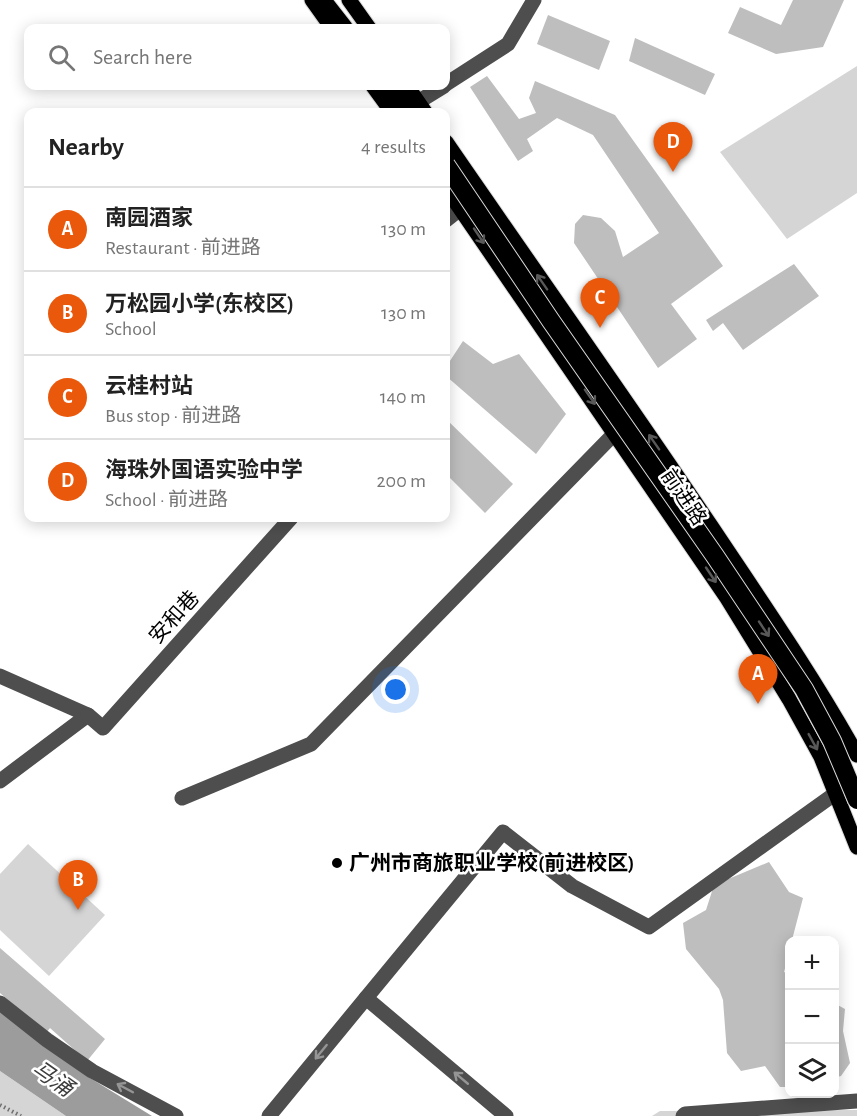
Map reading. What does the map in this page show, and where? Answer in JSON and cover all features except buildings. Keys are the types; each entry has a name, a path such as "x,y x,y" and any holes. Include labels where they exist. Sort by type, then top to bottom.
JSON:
{"highway":[{"path":"322,0 341,24"},
{"path":"333,0 349,24"},
{"path":"392,90 413,108"},
{"path":"396,90 413,108"},
{"path":"450,171 804,689 832,741 857,800"}],"main road":[{"path":"312,0 329,24"},
{"path":"349,0 366,24"},
{"path":"376,90 389,108"},
{"path":"408,90 414,108"},
{"name":"前进路","path":"450,148 803,663 857,755"},
{"name":"前进路","path":"450,194 727,598 789,699 821,757 857,847"},
{"path":"662,503 676,511 688,505 686,490"},
{"path":"690,544 687,529 700,522 712,529"}],"street":[{"path":"450,82 508,44 534,0"},
{"path":"417,108 439,90"},
{"path":"450,217 460,209"},
{"path":"182,798 311,744 615,433"},
{"name":"安和巷","path":"88,715 103,728 287,522"},
{"path":"0,676 88,715 0,781"},
{"path":"269,1116 503,832 572,886 649,927 836,793"},
{"path":"366,998 506,1116"},
{"path":"0,1003 47,1040 92,1071 176,1116"},
{"path":"683,1116 765,1107 857,1101"}],"path":[{"path":"0,1105 21,1116"}],"shaded area":[{"path":"857,66 857,193 787,239 720,152"},
{"path":"28,844 105,915 49,976 0,930 0,874"},
{"path":"0,1071 66,1116 0,1116"},
{"path":"857,1110 857,1116 652,1116 660,1111"}],"water":[{"name":"马涌","path":"0,1008 90,1078 152,1116 66,1116 0,1071"}],"place":[{"name":"海珠外国语实验中学","path":"673,172"},
{"name":"云桂村站","path":"600,328"},
{"name":"南园酒家","path":"758,704"},
{"name":"广州市商旅职业学校(前进校区)","path":"337,863"},
{"name":"万松园小学(东校区)","path":"78,910"}]}
